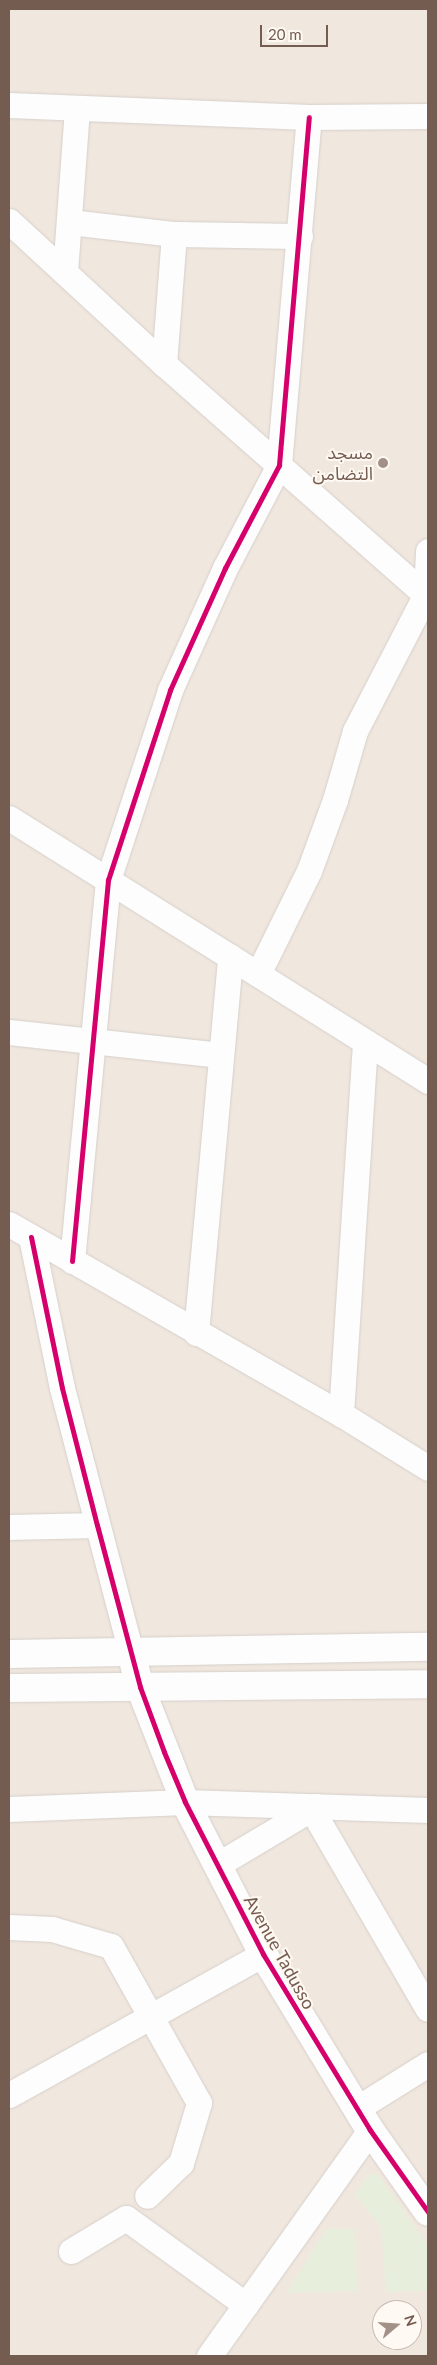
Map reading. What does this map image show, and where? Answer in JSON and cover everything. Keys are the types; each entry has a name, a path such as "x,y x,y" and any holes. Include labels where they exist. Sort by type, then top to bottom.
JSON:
{"main road":[{"path":"9,1654 428,1647"},
{"name":"Avenue Tadusso","path":"132,1652 140,1687 185,1802 263,1954 363,2120 428,2212"},
{"path":"9,1688 428,1684"}],"street":[{"path":"9,106 309,117 428,116"},
{"path":"64,272 70,222 77,108"},
{"path":"72,1261 108,880 170,690 225,568 279,465 309,117"},
{"path":"9,221 164,364 427,596"},
{"path":"70,222 174,234 300,236"},
{"path":"164,364 174,234"},
{"path":"258,974 309,871 335,800 355,731 427,596 428,551"},
{"path":"9,818 428,1081"},
{"path":"196,1333 230,957"},
{"path":"9,1032 221,1055"},
{"path":"341,1414 365,1042"},
{"path":"9,1224 196,1333 341,1414 428,1468"},
{"path":"31,1237 62,1388 132,1652"},
{"path":"9,1528 97,1525"},
{"path":"9,1809 185,1802 428,1810"},
{"path":"217,1865 316,1806"},
{"path":"316,1806 319,1822 428,2009"},
{"path":"9,1927 52,1929 111,1946 199,2103 181,2163 147,2196"},
{"path":"9,2095 152,2018 263,1954"},
{"path":"210,2356 246,2305 363,2120 428,2064"},
{"path":"71,2251 126,2218 246,2305"}],"shaded area":[{"path":"9,9 428,9 428,2356 9,2356"}],"green space":[{"path":"371,2172 381,2178 428,2246 428,2291 386,2292 381,2226 354,2194"},
{"path":"326,2229 354,2229 358,2291 287,2293"}],"cycle path":[{"path":"72,1261 108,880 170,690 225,568 279,465 309,117"},
{"path":"31,1237 62,1388 97,1525 140,1687 164,1752 185,1802 263,1954 370,2130 428,2212"}],"place":[{"name":"مسجد التضامن","path":"383,463"}]}
